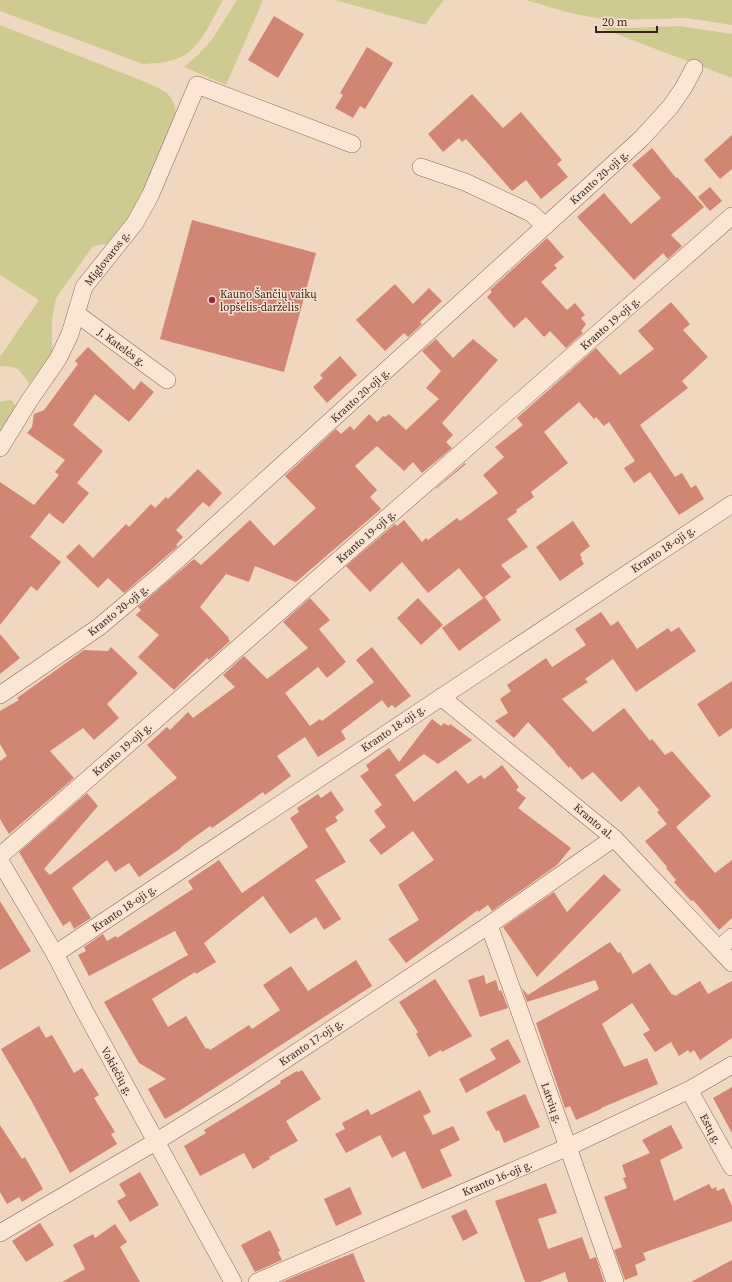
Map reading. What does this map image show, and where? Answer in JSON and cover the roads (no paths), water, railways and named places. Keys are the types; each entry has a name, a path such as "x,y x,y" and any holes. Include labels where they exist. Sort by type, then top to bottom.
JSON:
{"street":[{"name":"Kranto 20-oji g.","path":"0,695 99,627 163,573 642,138 671,106 684,87 694,68"},
{"name":"Miglovaros g.","path":"0,448 29,401 58,359 70,334 84,287 135,223 150,196 197,85 352,144"},
{"path":"421,167 465,182 531,213 545,226"},
{"name":"Kranto 19-oji g.","path":"0,856 732,216"},
{"name":"J. Katelės g.","path":"77,314 167,380"},
{"name":"Kranto 18-oji g.","path":"55,954 732,504"},
{"name":"Kranto al.","path":"441,697 614,838 732,963"},
{"name":"Kranto 17-oji g.","path":"0,1233 157,1141 235,1093 489,924 614,838"},
{"name":"Vokiečių g.","path":"0,861 55,954 84,1010 233,1282"},
{"name":"Latvių g.","path":"489,924 615,1282"},
{"path":"719,949 732,938"},
{"name":"Kranto 16-oji g.","path":"257,1282 568,1147 689,1090 732,1064"},
{"name":"Estų g.","path":"689,1090 732,1167"}],"place":[{"name":"Kauno Šančių vaikų lopšelis-darželis","path":"212,300"}]}
